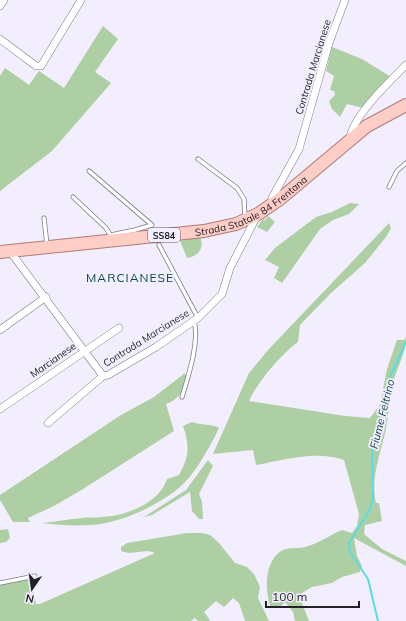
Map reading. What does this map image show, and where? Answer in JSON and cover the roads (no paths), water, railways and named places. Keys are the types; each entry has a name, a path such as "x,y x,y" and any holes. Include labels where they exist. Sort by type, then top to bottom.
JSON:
{"main road":[{"name":"Strada Statale 84 Frentana","path":"6,251 111,238 221,228 246,220 272,204 350,139 378,118 406,105"}],"street":[{"path":"0,6 4,0"},
{"path":"0,39 36,66 40,66 82,0"},
{"name":"Contrada Marcianese","path":"272,204 272,198 299,149 329,43 345,0"},
{"path":"350,139 354,123 389,82 406,65"},
{"name":"Contrada Marcianese","path":"48,422 103,376 108,375 156,347 196,319 222,294 230,268 258,214"},
{"name":"Contrada Marcianese","path":"6,251 12,254 103,376"},
{"path":"0,330 46,298"},
{"name":"Marcianese","path":"0,409 119,328"}],"lane":[{"path":"198,159 237,188 244,199 246,220"},
{"path":"389,187 397,171 406,163"},
{"path":"73,197 106,228 111,238 152,225 89,171"},
{"path":"44,218 47,246"},
{"path":"159,245 196,319 192,360 182,397"},
{"path":"0,583 35,576"}],"waterway":[{"name":"Fiume Feltrino","path":"378,621 368,579 350,552 349,543 369,511 372,503 372,449 391,375 406,342"}],"district":[{"name":"MARCIANESE","path":"130,277"}]}
